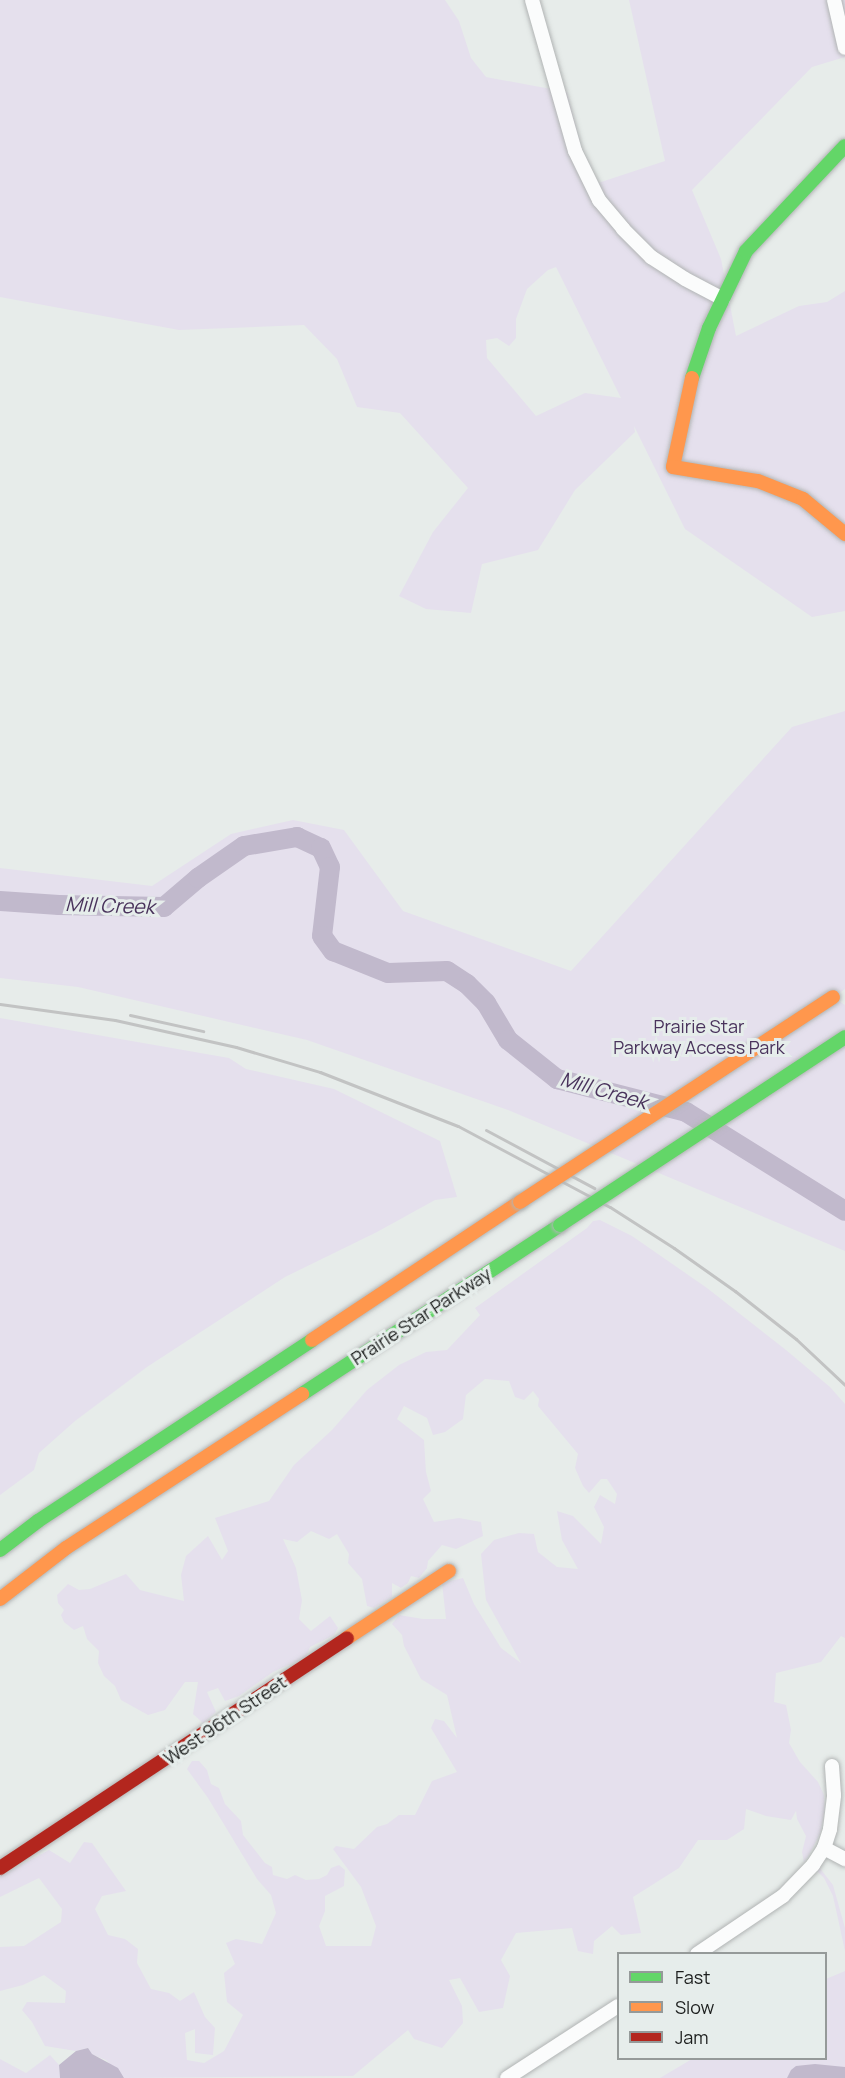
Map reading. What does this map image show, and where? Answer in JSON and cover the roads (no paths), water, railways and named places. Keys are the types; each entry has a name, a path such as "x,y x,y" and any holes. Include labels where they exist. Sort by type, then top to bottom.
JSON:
{"main road":[{"path":"845,146 746,251 709,328 692,378 673,466 758,481 794,495 803,499 845,534"},
{"path":"0,1550 48,1514 839,993"},
{"name":"Prairie Star Parkway","path":"0,1599 66,1548 845,1037"},
{"name":"West 96th Street","path":"1,1864 449,1571"}],"street":[{"path":"532,0 575,151 599,200 623,230 651,257 684,279 723,299"},
{"path":"834,0 845,48"},
{"path":"698,1952 795,1886 824,1848 834,1812 832,1766"},
{"path":"824,1848 845,1859"},
{"path":"507,2078 617,2007"}],"waterway":[{"name":"Mill Creek","path":"0,901 59,905 164,907 198,878 244,846 297,837 321,848 330,867 322,936 333,951 388,973 447,971 467,984 486,1003 508,1040 557,1079 686,1112 845,1211"}],"railway":[{"path":"0,1004 115,1020 236,1047 320,1072 458,1126 610,1207 674,1248 735,1291 796,1339 845,1385"},
{"path":"130,1015 203,1031"},
{"path":"486,1130 594,1188"}],"park label":[{"name":"Prairie Star Parkway Access Park","path":"699,1037"}]}
